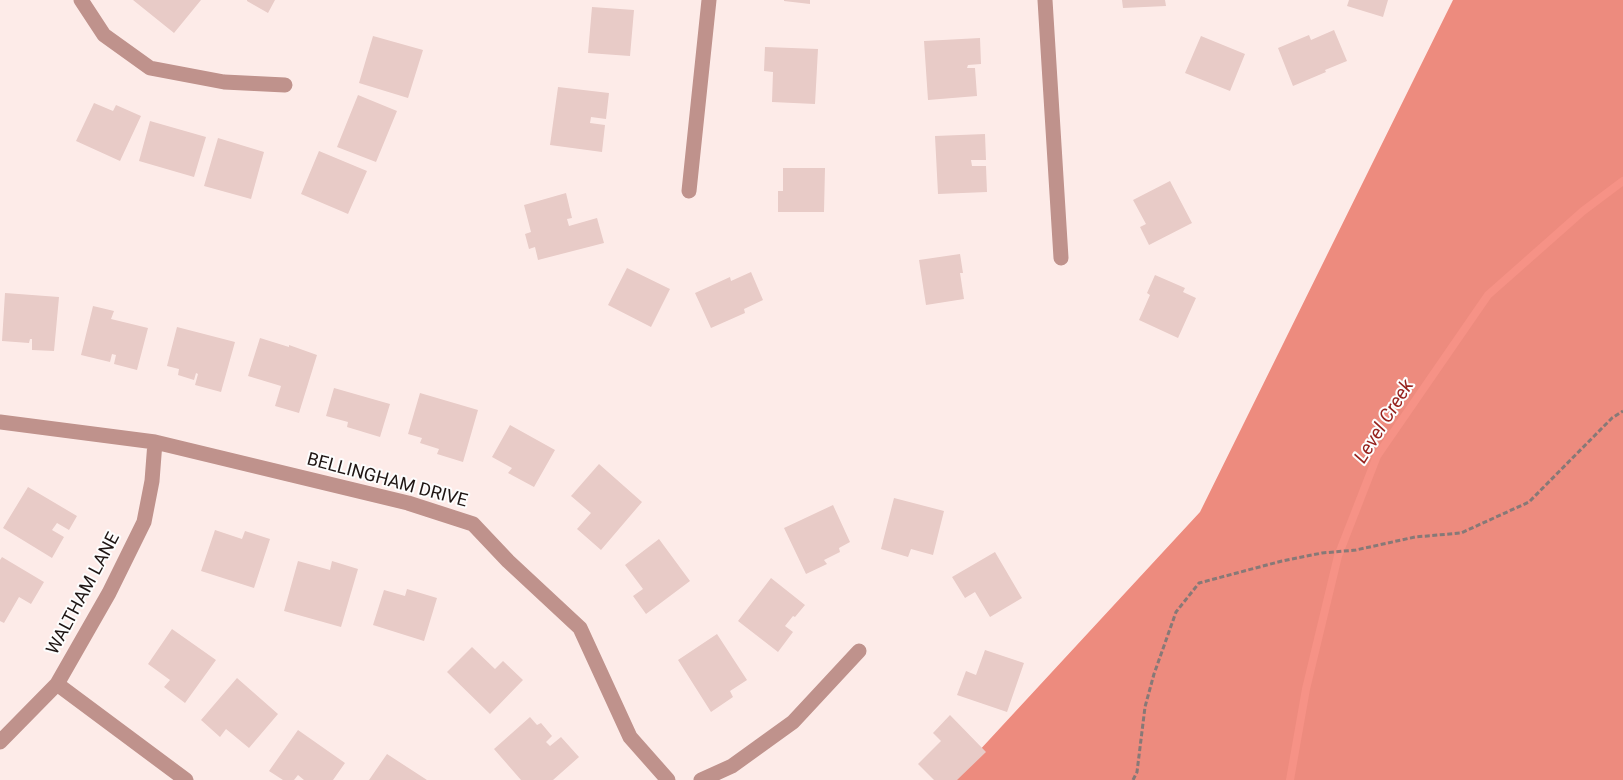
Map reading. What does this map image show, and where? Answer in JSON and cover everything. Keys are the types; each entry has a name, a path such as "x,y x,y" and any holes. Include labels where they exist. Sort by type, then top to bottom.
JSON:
{"street":[{"path":"81,0 104,35 150,68 224,82 285,85"},
{"path":"690,191 709,0"},
{"path":"1045,0 1061,258"},
{"name":"BELLINGHAM DRIVE","path":"0,422 155,442 408,502 473,524 508,562 580,628 630,737 668,780"},
{"name":"WALTHAM LANE","path":"0,742 57,684 104,602 144,522 152,481 155,442"},
{"path":"701,780 732,766 793,722 859,651"},
{"path":"57,684 186,780"}],"path":[{"path":"1133,780 1137,772 1145,707 1154,674 1176,612 1198,583 1282,561 1322,553 1356,550 1415,537 1460,533 1529,502 1612,418 1623,410"}],"shaded area":[{"path":"1453,0 1623,0 1623,780 952,780 1200,512"}],"building":[{"path":"133,0 201,0 174,33"},
{"path":"247,0 275,0 268,13"},
{"path":"810,0 810,4 784,1"},
{"path":"1122,0 1165,0 1166,6 1123,8"},
{"path":"1349,0 1388,0 1383,17 1347,6"},
{"path":"592,7 634,10 630,56 588,53"},
{"path":"1334,30 1347,61 1293,86 1278,48 1309,35 1311,40"},
{"path":"373,36 423,50 408,98 359,83"},
{"path":"1201,36 1245,54 1230,91 1185,73"},
{"path":"980,38 981,64 968,65 967,68 975,68 977,96 928,100 924,41"},
{"path":"765,47 818,49 815,104 772,102 773,72 764,71"},
{"path":"558,87 609,93 606,119 591,117 590,123 605,125 602,152 550,145"},
{"path":"358,95 397,111 376,162 337,147"},
{"path":"94,103 113,111 116,105 141,116 120,161 76,141"},
{"path":"150,121 206,137 194,177 139,161"},
{"path":"985,134 986,160 971,160 972,166 986,166 987,192 938,194 935,136"},
{"path":"218,138 264,152 251,199 204,186"},
{"path":"319,151 367,171 348,214 301,194"},
{"path":"783,168 825,168 824,212 778,212 778,191 783,191"},
{"path":"1170,181 1192,223 1149,245 1140,227 1146,224 1133,200"},
{"path":"566,193 572,218 567,219 569,226 597,218 604,243 538,260 535,247 529,249 525,234 531,232 524,205"},
{"path":"960,254 963,273 960,273 964,299 926,305 919,260"},
{"path":"627,268 670,289 651,327 608,305"},
{"path":"751,272 763,300 744,309 745,313 711,328 695,293 730,277 731,281"},
{"path":"1155,275 1185,288 1183,292 1196,298 1178,338 1139,320 1150,295 1147,293"},
{"path":"5,293 59,297 54,351 32,350 32,339 30,339 29,343 2,341"},
{"path":"93,306 114,311 111,319 148,328 137,370 114,364 116,355 112,354 110,362 81,355"},
{"path":"177,327 235,342 221,392 195,385 198,374 196,373 194,380 178,375 179,369 167,366"},
{"path":"260,338 289,347 289,345 317,355 299,413 275,406 281,386 248,376"},
{"path":"334,388 390,404 380,437 347,427 348,422 326,416"},
{"path":"420,393 478,410 463,462 437,454 439,449 420,443 422,438 408,434"},
{"path":"510,425 555,450 534,487 508,473 512,468 492,457"},
{"path":"599,464 642,502 601,550 577,529 591,513 571,496"},
{"path":"28,487 77,516 69,530 57,523 52,530 64,537 52,558 3,528"},
{"path":"894,498 944,511 933,555 911,549 908,557 881,549"},
{"path":"833,505 850,542 839,548 840,552 824,560 827,564 806,574 784,528"},
{"path":"215,530 242,539 245,531 270,539 254,588 201,571"},
{"path":"659,539 690,581 646,614 633,596 643,589 625,565"},
{"path":"995,552 1022,598 990,617 975,592 965,598 952,577"},
{"path":"2,557 44,582 31,604 19,597 4,623 0,621 0,560"},
{"path":"298,561 330,570 332,561 358,569 341,627 284,611"},
{"path":"771,578 805,605 785,626 793,632 778,652 738,621"},
{"path":"407,589 437,598 424,641 373,625 384,590 405,596"},
{"path":"172,629 216,660 185,703 164,687 170,680 148,664"},
{"path":"717,634 747,680 730,691 733,697 711,712 678,660"},
{"path":"472,647 495,669 503,661 523,680 490,714 447,672"},
{"path":"985,650 1024,663 1007,712 957,695 966,671 976,675"},
{"path":"237,678 278,714 249,748 226,729 220,737 201,720"},
{"path":"950,715 986,752 957,780 934,780 918,764 941,741 933,733"},
{"path":"530,717 537,725 541,723 552,736 546,742 550,746 561,737 579,757 553,780 521,780 494,749"},
{"path":"298,730 345,763 333,780 304,780 298,775 294,780 283,780 269,771"},
{"path":"387,754 427,780 369,780"}],"waterway":[{"name":"Level Creek","path":"1290,780 1306,689 1338,556 1377,456 1488,295 1583,211 1623,181"}]}
